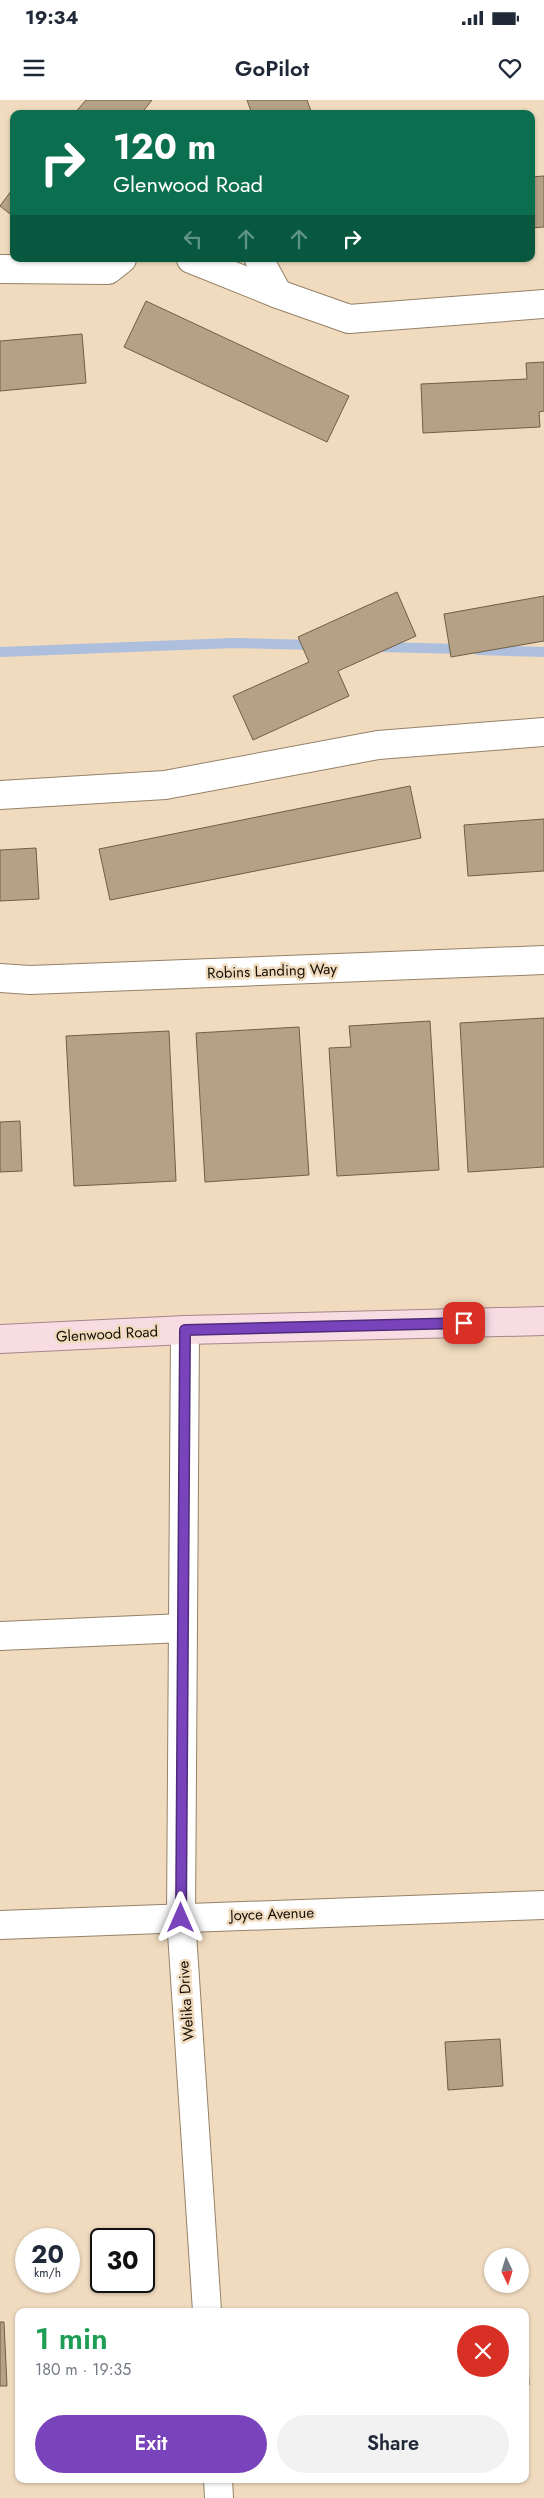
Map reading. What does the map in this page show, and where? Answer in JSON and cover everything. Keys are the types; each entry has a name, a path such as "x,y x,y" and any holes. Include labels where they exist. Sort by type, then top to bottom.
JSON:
{"main road":[{"name":"Glenwood Road","path":"0,1339 185,1330 544,1321"}],"street":[{"path":"0,269 108,270 118,262"},
{"path":"198,262 278,294 349,319 544,304"},
{"path":"261,262 278,294"},
{"path":"0,795 165,785 378,745 544,732"},
{"name":"Robins Landing Way","path":"0,978 30,980 544,960"},
{"name":"Welika Drive","path":"185,1330 181,1918 207,2308"},
{"path":"0,1636 183,1628"},
{"name":"Joyce Avenue","path":"0,1925 544,1905"},
{"path":"218,2483 220,2498"}],"building":[{"path":"86,100 152,100 144,110 77,110"},
{"path":"247,100 307,100 311,110 251,110"},
{"path":"544,176 544,227 535,228 535,177"},
{"path":"10,192 10,214 0,206"},
{"path":"146,301 349,396 327,442 124,347"},
{"path":"82,334 86,383 0,391 0,341"},
{"path":"544,362 544,411 539,412 540,427 423,433 421,384 527,379 526,363"},
{"path":"397,592 416,636 338,671 349,696 253,740 233,696 309,662 298,637"},
{"path":"544,596 544,641 451,657 444,614"},
{"path":"410,786 421,838 110,900 99,849"},
{"path":"544,819 544,871 468,876 464,825"},
{"path":"36,848 39,899 0,901 0,850"},
{"path":"544,1018 544,1167 468,1172 460,1023"},
{"path":"430,1021 439,1170 337,1176 329,1048 351,1047 349,1026"},
{"path":"299,1027 309,1175 205,1182 196,1033"},
{"path":"169,1031 176,1181 74,1186 66,1036"},
{"path":"20,1121 22,1171 0,1172 0,1122"},
{"path":"500,2039 503,2086 448,2090 445,2042"},
{"path":"0,2322 4,2322 7,2386 0,2386"}],"waterway":[{"path":"0,652 234,643 313,645"},
{"path":"378,647 463,649"},
{"path":"478,650 544,652"}],"route":[{"path":"181,1918 185,1330 464,1323"}]}
